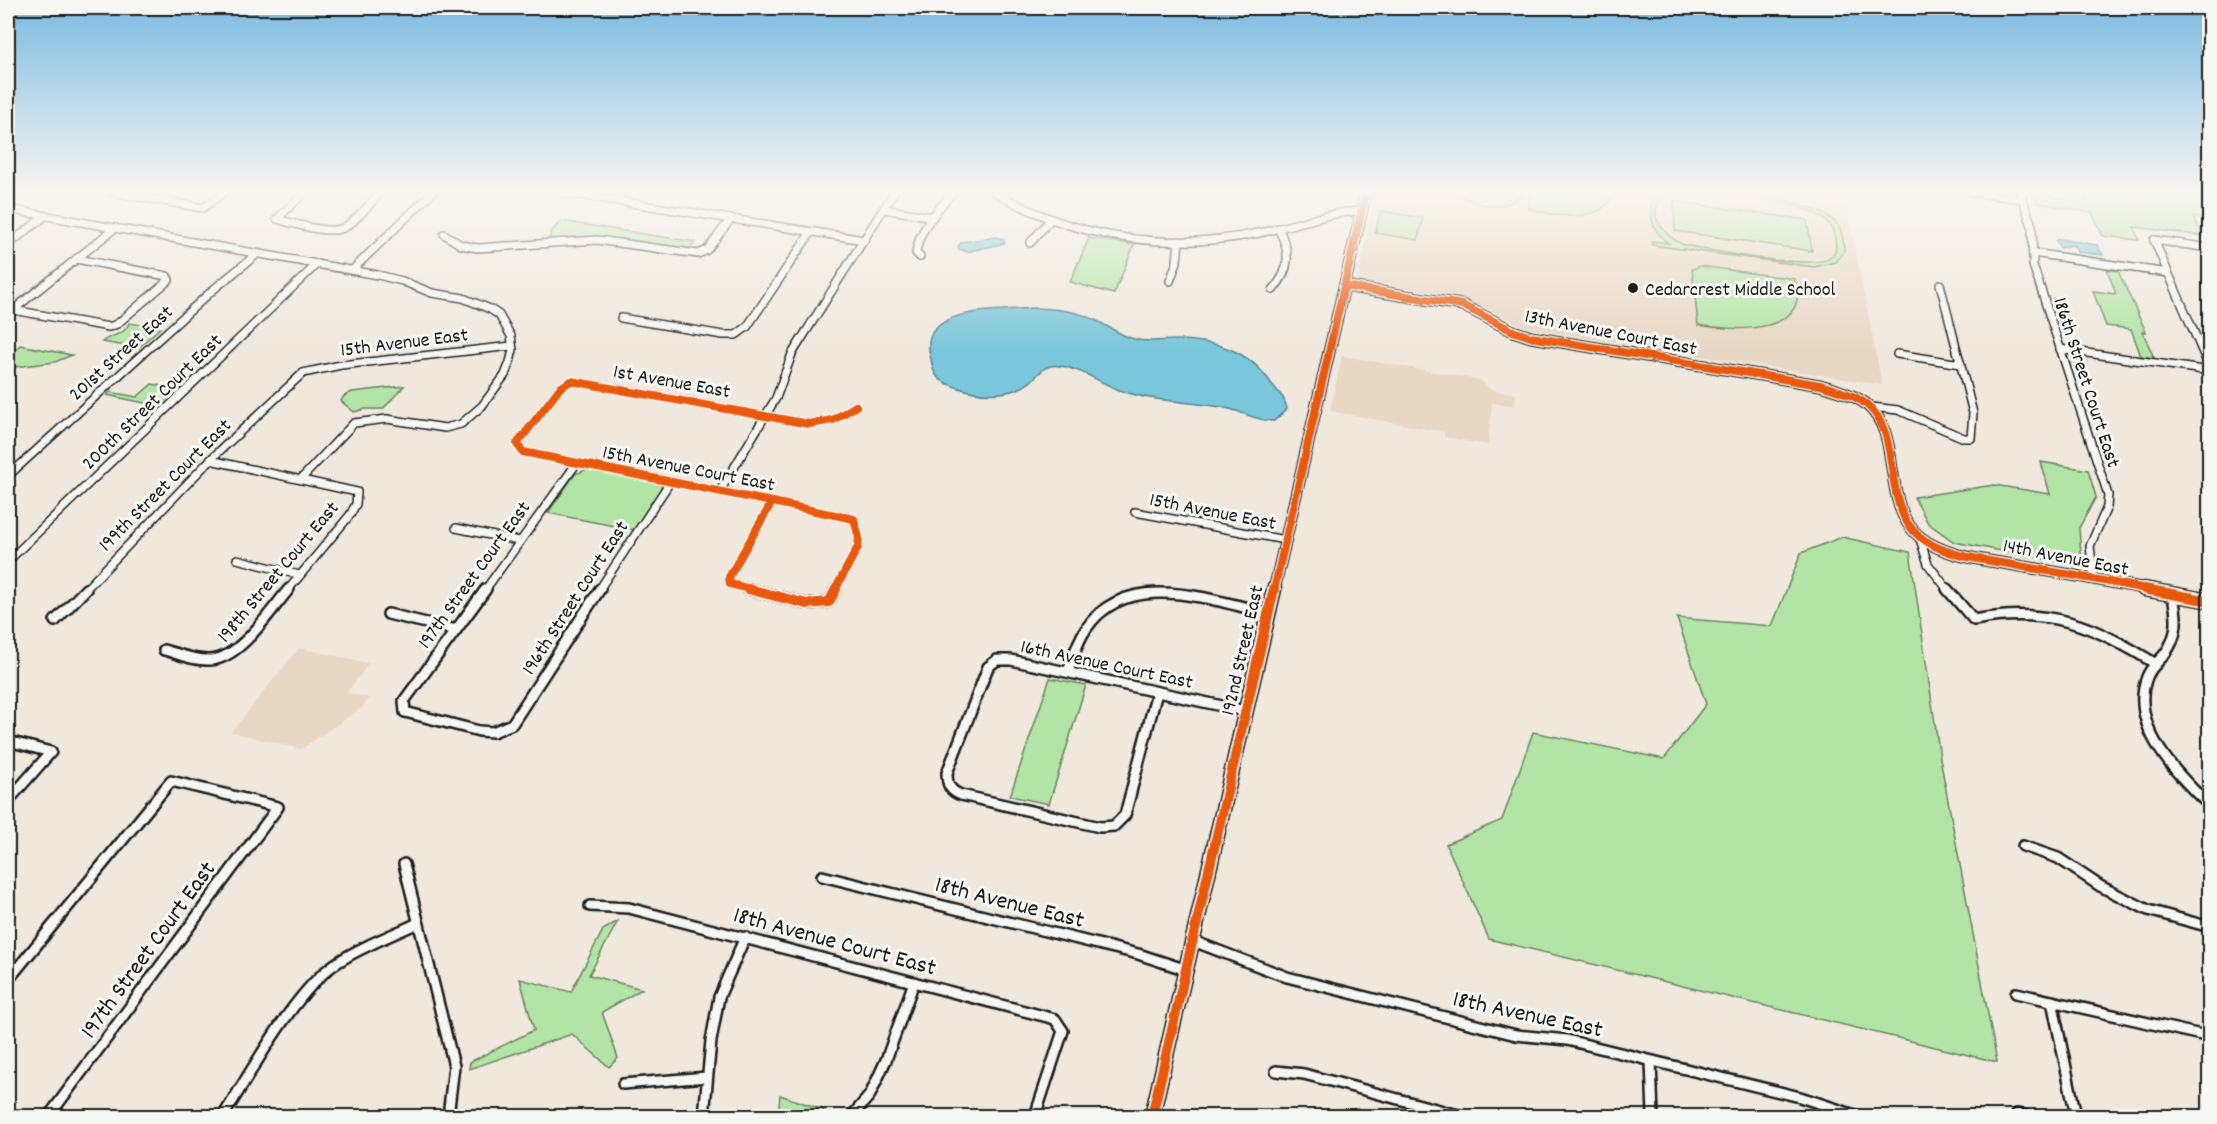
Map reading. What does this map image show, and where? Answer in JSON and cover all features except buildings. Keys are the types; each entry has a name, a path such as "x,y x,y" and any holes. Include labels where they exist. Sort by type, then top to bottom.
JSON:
{"street":[{"path":"10,312 94,244"},
{"path":"205,244 352,270 402,281 432,293 464,298 499,315 508,327 512,346 510,362 495,389 470,419 453,428 387,418 354,423 301,479 210,460"},
{"path":"352,270 379,244"},
{"path":"460,244 478,248 506,248 546,244"},
{"path":"625,244 685,254 703,253 710,244"},
{"path":"621,318 723,335 736,335 747,327 803,244"},
{"path":"720,491 776,398 792,354 861,244"},
{"path":"918,244 916,248 920,257"},
{"path":"1170,281 1177,262 1179,244"},
{"path":"1273,290 1282,281 1289,260 1286,244"},
{"name":"192nd Street East","path":"1152,1116 1354,244"},
{"name":"186th Street Court East","path":"2033,244 2033,265 2108,495 2109,503 2091,541 2094,580"},
{"path":"2156,244 2210,370"},
{"path":"2185,244 2210,248"},
{"path":"2033,253 2168,273"},
{"name":"201st Street East","path":"8,476 214,289 257,254"},
{"path":"10,312 109,327 117,324 169,280 167,276 76,259"},
{"name":"200th Street Court East","path":"8,561 11,553 318,264"},
{"path":"1897,354 1961,364 1940,284"},
{"name":"13th Avenue Court East","path":"1344,286 1462,305 1531,337 1832,388 1853,395 1872,408 1898,410 1968,438 1973,432 1974,422 1961,364"},
{"name":"15th Avenue East","path":"300,375 316,369 341,365 512,346"},
{"path":"2060,349 2210,370"},
{"name":"199th Street Court East","path":"55,621 210,460 300,375"},
{"name":"1st Avenue East","path":"518,447 520,438 560,388 571,381 766,416"},
{"path":"766,416 808,424 821,423 840,418 856,405"},
{"path":"1872,408 1884,427 1900,510 1907,523 1919,536 1928,564 1956,601 1974,620 2010,613 2057,617 2114,639 2156,664"},
{"name":"15th Avenue Court East","path":"518,447 523,452 772,501 855,520 859,538 858,547 833,597 825,603 807,604 730,584 729,577 772,501"},
{"name":"197th Street Court East","path":"403,709 404,701 577,463"},
{"name":"198th Street Court East","path":"164,650 218,661 233,653 350,515 358,499 357,492 301,479"},
{"name":"196th Street Court East","path":"403,709 405,712 479,731 493,732 505,728 516,719 670,482"},
{"name":"15th Avenue East","path":"1135,512 1285,540"},
{"path":"456,528 519,541"},
{"name":"14th Avenue East","path":"1919,536 1948,552 2210,601"},
{"path":"237,559 299,575"},
{"path":"1068,672 1088,625 1118,602 1140,594 1159,592 1182,594 1268,613"},
{"path":"2172,594 2176,633 2167,651 2148,675 2144,690 2146,718 2173,769 2210,806"},
{"path":"388,614 456,630"},
{"name":"16th Avenue Court East","path":"1157,692 1125,815 1114,827 1100,827 961,795 952,792 948,787 947,773 959,741 988,667 997,660 1011,660 1245,711"},
{"path":"8,741 51,752 8,801"},
{"name":"197th Street Court East","path":"8,980 171,781 278,807 49,1116"},
{"path":"2023,846 2058,858 2100,886 2148,910 2210,927"},
{"path":"404,864 454,1066 448,1116"},
{"name":"18th Avenue East","path":"822,876 1138,954 1187,970"},
{"name":"18th Avenue Court East","path":"590,906 629,908 1056,1019 1063,1031 1035,1116"},
{"path":"223,1116 292,1009 312,985 333,965 350,955 418,923"},
{"path":"704,1116 711,1041 719,997 745,938"},
{"name":"18th Avenue East","path":"1193,941 1287,978 1516,1035 1567,1040 1800,1097 1852,1115"},
{"path":"852,1116 870,1095 886,1060 914,982"},
{"path":"2016,993 2210,1037"},
{"path":"2052,1000 2076,1116"},
{"path":"1651,1061 1653,1116"},
{"path":"1276,1071 1304,1074 1462,1116"},
{"path":"623,1084 707,1077"}],"shaded area":[{"name":"Cedarcrest Middle School","path":"1365,244 1854,244 1882,385 1538,330 1523,326 1467,300 1446,294 1357,281"},
{"path":"1342,356 1480,380 1491,390 1516,394 1515,406 1492,403 1488,445 1444,437 1444,432 1330,411"},
{"path":"299,648 369,663 347,693 369,698 363,707 301,749 231,732"}],"green space":[{"path":"653,244 693,244 689,250"},
{"path":"1086,244 1134,245 1114,294 1070,282"},
{"path":"1684,244 1735,255 1803,262 1830,258 1834,254 1836,244 1843,244 1844,252 1836,262 1814,267 1652,245"},
{"path":"1767,244 1811,244 1812,251"},
{"path":"1701,266 1795,279 1797,298 1792,311 1781,320 1766,326 1730,328 1698,325 1692,269"},
{"path":"2107,269 2118,271 2146,332 2143,332 2154,358 2141,356 2131,329 2106,326 2093,291 2116,294"},
{"path":"129,323 160,328 138,348 102,342 121,333"},
{"path":"20,345 72,355 55,362 8,368 8,356"},
{"path":"152,384 181,390 163,407 107,395 110,392 137,397"},
{"path":"404,386 383,409 365,409 354,412 341,401 344,396 352,392"},
{"path":"2041,462 2088,470 2096,497 2079,528 2082,566 1954,542 1928,523 1914,497 1994,485 2050,494"},
{"path":"591,468 661,484 661,489 634,530 548,513 575,474"},
{"path":"1842,537 1910,552 1940,758 1997,1062 1489,939 1446,844 1502,820 1533,732 1664,759 1706,704 1677,618 1772,626 1801,553"},
{"path":"1050,678 1086,685 1049,804 1010,796"},
{"path":"618,921 589,975 642,989 602,1012 618,1058 609,1067 572,1034 469,1069 470,1062 534,1030 520,979 571,992 603,930"},
{"path":"780,1095 824,1110 821,1116 778,1116"}],"water":[{"path":"999,244 967,252 959,249 958,246"},
{"path":"2058,244 2097,245 2103,255 2077,252 2076,247 2072,245 2060,248"},
{"path":"1030,308 1078,313 1123,335 1139,340 1189,340 1229,349 1241,354 1262,371 1283,398 1287,409 1274,421 1267,421 1221,407 1131,394 1075,370 1055,365 1043,370 1022,387 994,394 965,390 947,384 937,376 933,369 929,345 932,333 940,325 951,319 977,312"}],"cycle path":[{"path":"1152,1116 1354,244"},
{"path":"1344,286 1462,305 1513,331 1531,337 1820,385 1848,393 1867,404 1879,418 1885,433 1903,516 1914,531 1928,542 1963,555 2210,601"},
{"path":"772,501 729,577 730,584 807,604 829,602 858,547 859,538 854,519 843,516 803,508 763,500 523,452 517,444 560,388 571,381 809,424 833,420 856,406"}],"place":[{"name":"Cedarcrest Middle School","path":"1633,288"}]}
